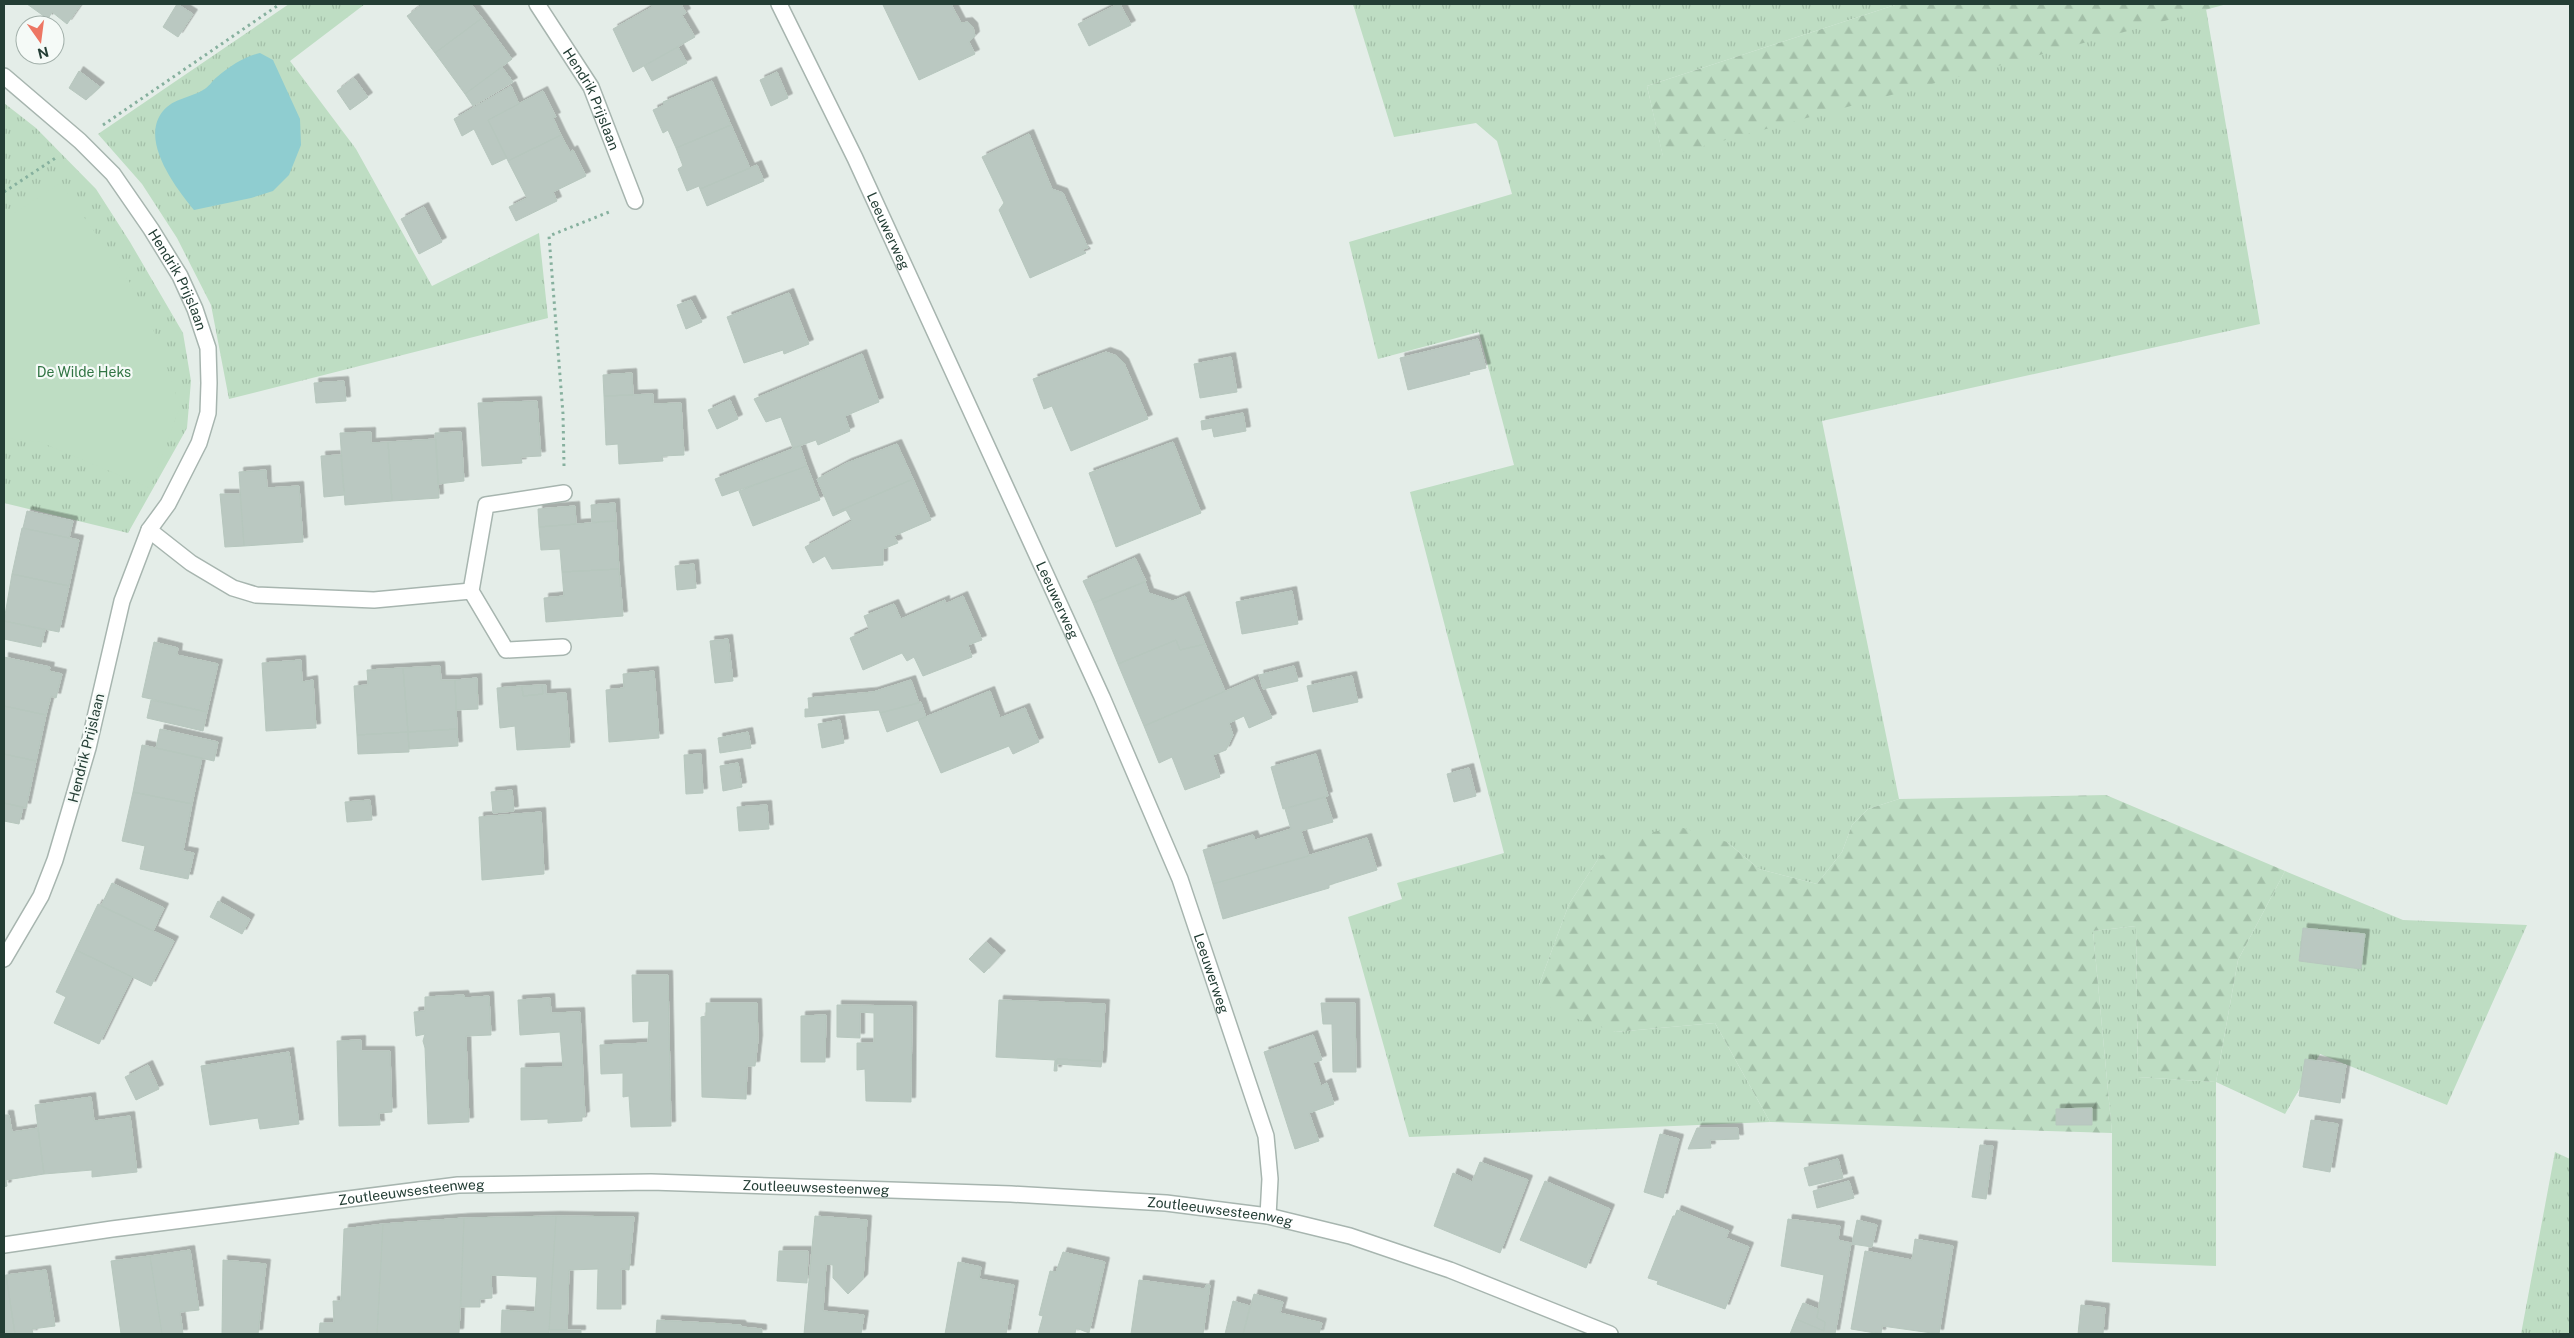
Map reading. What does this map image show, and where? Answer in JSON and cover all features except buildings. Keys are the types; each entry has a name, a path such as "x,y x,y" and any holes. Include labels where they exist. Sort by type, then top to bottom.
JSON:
{"street":[{"name":"Hendrik Prijslaan","path":"537,4 591,87 635,201"},
{"name":"Leeuwerweg","path":"779,4 855,158 1022,522 1102,697 1180,879 1266,1136 1270,1179 1268,1216"},
{"name":"Hendrik Prijslaan","path":"4,76 80,141 113,174 151,229 180,276 195,309 208,348 208,413 198,443 176,486 149,530 122,601 88,748 54,860 41,896 4,959"},
{"path":"563,646 506,650 471,591 486,505 564,493"},
{"path":"149,530 191,564 232,588 256,595 374,600 471,591"},
{"name":"Zoutleeuwsesteenweg","path":"4,1246 112,1229 458,1185 546,1182 651,1182 1011,1194 1166,1203 1268,1216 1350,1236 1450,1270 1610,1334"}],"path":[{"path":"4,192 280,4"},
{"path":"564,493 563,414 549,236 635,201"}],"green space":[{"path":"289,4 365,4 290,61 356,149 432,286 539,233 548,318 229,399 211,305 177,238 142,184 98,134"},
{"path":"1353,4 1898,4 1647,86 1663,156 2206,9 2260,324 1822,421 1899,799 1868,809 1852,825 1842,852 1817,884 1759,869 1727,842 1600,856 1569,904 1539,985 1615,1032 1715,1023 1770,1122 1409,1137 1348,917 1402,899 1397,883 1504,853 1410,492 1514,465 1479,332 1378,359 1349,242 1512,194 1497,141 1476,123 1394,137"},
{"path":"1898,4 2227,4 1663,157 1647,86"},
{"name":"De Wilde Heks","path":"4,103 36,128 96,189 130,242 183,333 191,381 187,428 128,533 4,503"},
{"name":"De Wilde Heks","path":"60,183 129,281 158,340 180,407 150,488 40,442 4,438 4,220"},
{"path":"2106,795 2285,871 2238,960 2216,1082 2138,1077 2136,926 2093,931 2112,1133 1770,1122 1715,1023 1615,1032 1552,1010 1539,985 1569,904 1600,856 1646,834 1677,826 1727,842 1759,869 1817,884 1842,852 1852,825 1868,809 1899,799"},
{"path":"2285,871 2403,920 2527,925 2447,1105 2320,1054 2285,1114 2216,1082 2238,960"},
{"path":"2136,926 2138,1077 2216,1082 2216,1266 2112,1262 2112,1133 2093,931"},
{"path":"2555,1152 2570,1159 2570,1334 2521,1334"}],"water":[{"path":"260,53 273,60 300,119 301,145 289,175 273,191 251,198 194,210 170,177 163,163 155,136 157,123 163,111 172,103 198,93 232,66 243,59"}]}
